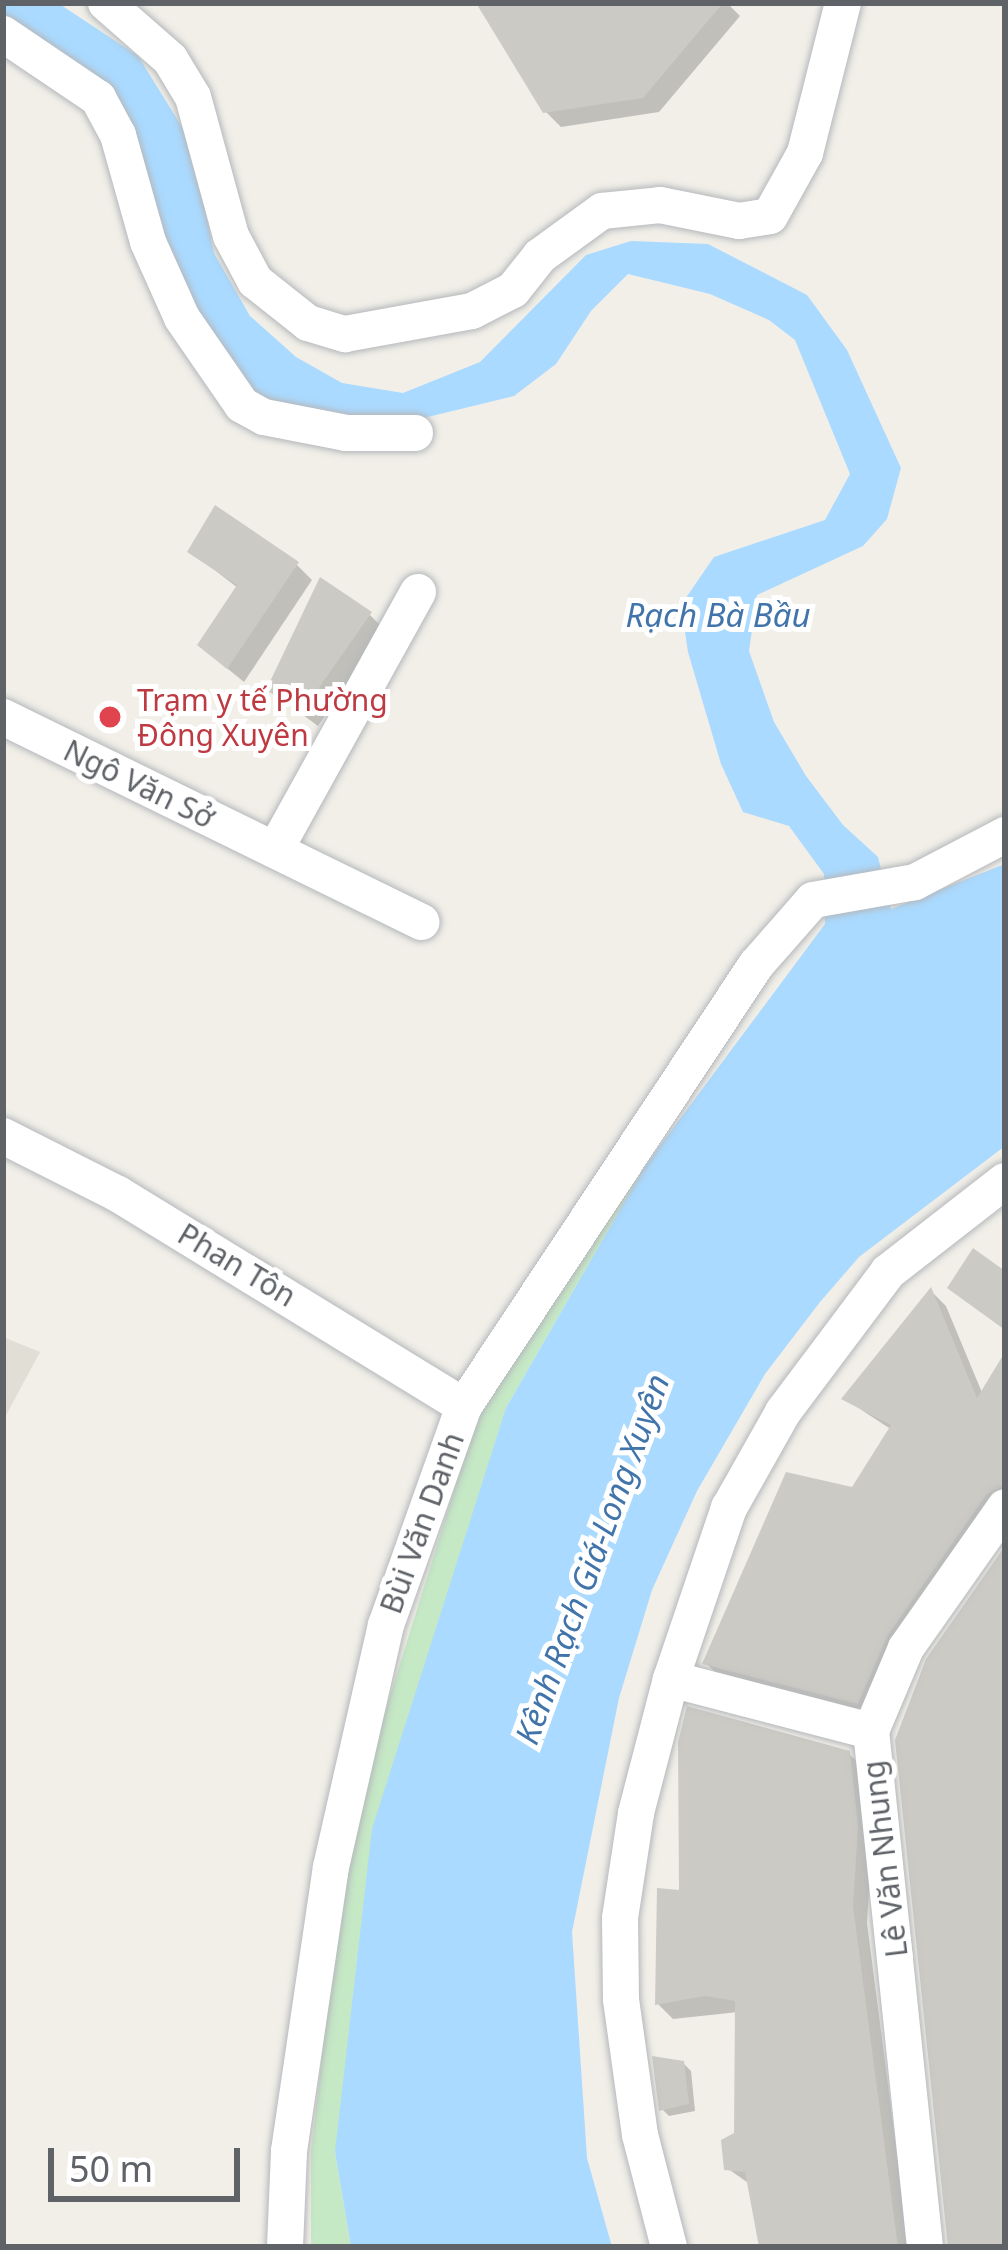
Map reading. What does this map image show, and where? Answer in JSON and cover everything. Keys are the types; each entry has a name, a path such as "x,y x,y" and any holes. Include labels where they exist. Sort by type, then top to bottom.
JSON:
{"street":[{"path":"106,3 170,59 194,97 231,236 255,281 308,322 345,334 472,311 513,290 540,256 602,212 660,205 739,221 770,216 805,153 843,3"},
{"path":"3,34 98,98 118,135 148,242 182,318 242,405 264,417 346,433 415,433"},
{"path":"275,850 418,592"},
{"name":"Ngô Văn Sở","path":"3,717 422,922"},
{"name":"Bùi Văn Danh","path":"285,2247 289,2152 331,1867 386,1625 464,1406 756,965 813,900 915,882 1005,835"},
{"name":"Phan Tôn","path":"3,1136 118,1194 464,1406"},
{"path":"669,2247 640,2135 621,1999 620,1918 636,1813 671,1679 729,1508 784,1412 888,1272 1005,1180"},
{"name":"Lê Văn Nhung","path":"926,2247 871,1731 906,1648 1005,1508"},
{"path":"671,1679 871,1731"}],"shaded area":[{"path":"3,1337 40,1352 3,1421"}],"green space":[{"path":"645,1166 506,1408 335,2152 351,2247 311,2247 311,2152 348,1830 480,1408"}],"water":[{"path":"3,3 58,3 138,56 192,143 214,253 250,316 296,357 342,383 403,393 480,362 586,255 631,241 708,244 807,295 847,350 901,468 887,519 863,546 757,595 749,651 774,722 806,776 843,825 878,857 891,909 1005,864 1005,1146 859,1257 820,1302 765,1374 697,1491 652,1590 619,1698 572,1932 587,2158 612,2247 351,2247 335,2152 372,1829 506,1408 645,1166 825,924 824,874 789,826 743,812 721,764 688,652 681,605 714,557 825,520 850,474 795,340 769,320 710,294 628,274 591,311 556,364 514,396 399,424 278,410 233,375 193,311 122,131 46,43 3,14"}],"building":[{"path":"476,3 723,3 643,98 543,113"},
{"path":"215,505 299,562 227,669 197,645 237,585 187,552"},
{"path":"320,577 372,612 302,712 266,690"},
{"path":"973,1248 1005,1271 1005,1330 947,1288"},
{"path":"931,1287 977,1398 1005,1352 1005,1485 987,1494 888,1635 858,1704 702,1664 786,1472 852,1487 891,1425 841,1399"},
{"path":"1005,1546 1005,2247 948,2247 895,1740 926,1659"},
{"path":"687,1706 850,1751 858,1826 853,1906 898,2247 759,2247 745,2172 724,2170 721,2140 734,2133 735,2001 705,1996 655,2005 657,1888 679,1890 678,1742"},
{"path":"652,2056 684,2061 689,2104 659,2111"}],"place":[{"name":"Trạm y tế Phường Đông Xuyên","path":"110,717"}],"water label":[{"name":"Rạch Bà Bầu","path":"718,615"},
{"name":"Kênh Rạch Giá-Long Xuyên","path":"592,1559"}]}
